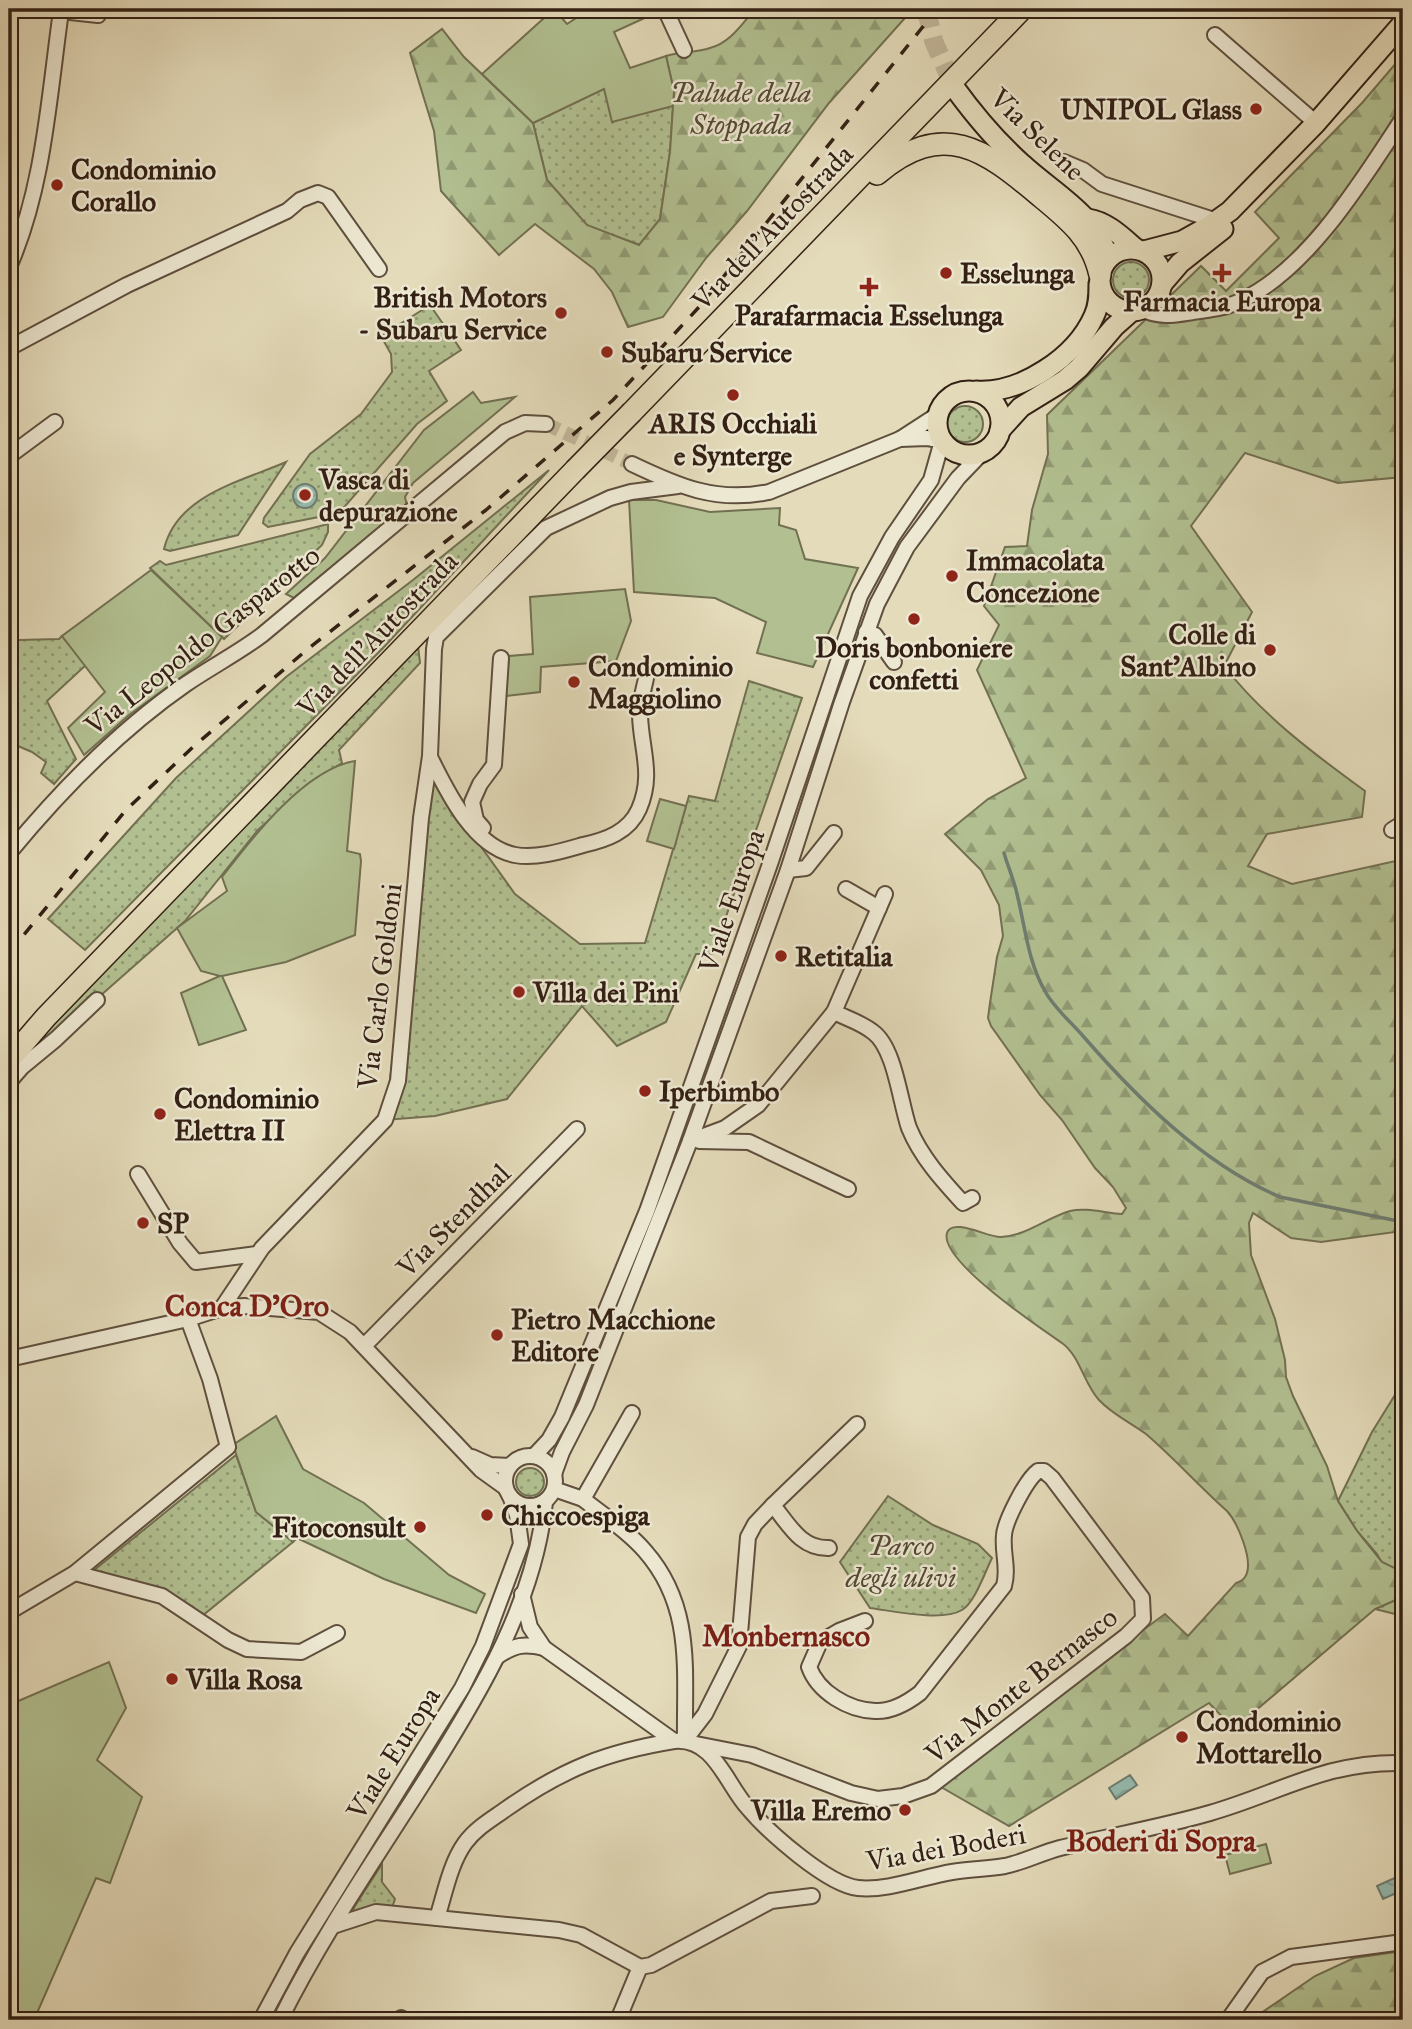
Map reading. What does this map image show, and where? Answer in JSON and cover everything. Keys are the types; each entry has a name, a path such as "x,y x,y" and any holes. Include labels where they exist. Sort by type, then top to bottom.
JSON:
{"highway":[{"name":"Via dell'Autostrada","path":"9,1060 46,1017 1022,9"},
{"path":"769,271 802,251 873,178 897,158 925,146 947,144 974,149 999,162 1070,221 1088,244 1102,272"}],"main road":[{"path":"1315,123 1307,139 1269,184 1218,234 1180,263 1160,288 1155,300 1114,327 1079,368 1065,380 1021,407 1000,430 991,446 983,452 965,455 948,448 942,441 936,424 937,415 948,398 967,390 1001,391 1027,381 1068,351 1082,336 1096,314 1102,272 1116,252 1172,245 1217,222 1315,123 1403,23"},
{"name":"Via Selene","path":"954,87 978,121 998,142 1087,219 1100,235 1102,272"},
{"name":"Via Selene","path":"1087,219 1098,220 1140,250"},
{"path":"1140,250 1158,265 1160,288"},
{"path":"1102,272 1107,300 1123,310 1137,310"},
{"path":"976,391 993,402 999,410 1000,430"}],"street":[{"path":"42,9 98,15 101,9"},
{"path":"665,9 684,50"},
{"path":"9,267 20,242 40,156 61,11"},
{"path":"1215,35 1315,123"},
{"path":"1137,310 1175,316 1221,308 1273,283 1323,232 1403,118"},
{"path":"1063,162 1080,168 1102,184 1217,222"},
{"path":"9,348 127,285 287,211 300,200 318,193 328,197 380,269"},
{"path":"1189,211 1197,222 1198,233"},
{"path":"1160,288 1170,306 1184,313"},
{"path":"632,464 678,486 729,495 759,494 900,439 937,415"},
{"path":"9,456 55,422"},
{"name":"Via Leopoldo Gasparotto","path":"9,853 62,791 138,721 186,685 262,635 505,432 525,423 546,424"},
{"path":"900,439 928,438 942,441"},
{"name":"Viale Europa","path":"260,2018 297,1953 462,1688 483,1646 521,1544 517,1514 505,1480 510,1466 520,1458 534,1456 555,1430 584,1363 664,1164 770,864 856,607 892,537 931,480 942,441"},
{"name":"Viale Europa","path":"280,2020 333,1926 477,1698 498,1656 536,1560 545,1502 554,1489 554,1474 586,1405 690,1140 788,870 866,632 880,598 907,547 958,478 983,452"},
{"name":"Via Carlo Goldoni","path":"222,1308 257,1254 385,1120 397,1081 401,1044 421,818 430,756 436,637 546,528 610,498 678,486"},
{"path":"866,632 875,635 894,662"},
{"path":"501,657 494,765 480,783 472,802 476,820 503,850"},
{"name":"Via Carlo Goldoni","path":"430,756 450,798 462,814 486,841 514,855 550,854 618,834 627,827 638,811 646,785 648,769 639,713 647,673"},
{"name":"Viale Europa","path":"788,870 806,868 834,833"},
{"path":"690,1140 725,1128 758,1105 834,1012 882,901 846,890"},
{"path":"9,1082 22,1067 97,1000"},
{"path":"834,1012 874,1032 884,1046 896,1076 910,1128 930,1166 963,1203 972,1198"},
{"name":"Via Stendhal","path":"364,1346 577,1129"},
{"path":"690,1140 749,1142 848,1189"},
{"path":"138,1174 180,1243 196,1262 257,1254"},
{"path":"9,1359 188,1319 222,1308 244,1306 320,1312 341,1324 364,1346 487,1475 523,1505 545,1502"},
{"path":"9,1612 75,1573 228,1447 210,1379 188,1319"},
{"path":"583,1499 632,1413"},
{"path":"437,1918 455,1861 465,1843 478,1829 541,1784 596,1759 685,1742 705,1714 739,1646 748,1537 755,1524 857,1424"},
{"path":"534,1456 547,1462 554,1474"},
{"path":"470,1457 490,1465 510,1466"},
{"name":"Via Monte Bernasco","path":"522,1593 530,1627 544,1647 685,1742 752,1755 851,1793 878,1798 903,1796 931,1786 1126,1636 1143,1619 1143,1609 1142,1598 1096,1535 1052,1478 1044,1471 1038,1471 1025,1484 1003,1534 1007,1574 1004,1586 920,1693 904,1704 875,1711 854,1706 828,1693 814,1681 809,1667 820,1642 865,1621"},
{"path":"554,1489 583,1499 643,1549 664,1577 678,1609 684,1655 685,1742"},
{"path":"773,1505 802,1540 816,1548 829,1548"},
{"path":"75,1573 162,1596 228,1640 247,1649 301,1652 337,1633"},
{"path":"498,1656 521,1644 544,1647"},
{"name":"Via dei Boderi","path":"685,1742 713,1759 746,1807 765,1826 831,1879 858,1888 875,1888 955,1871 1005,1866 1056,1849 1210,1813 1328,1771 1353,1765 1403,1763"},
{"path":"333,1926 376,1912 559,1930 581,1935 640,1967 651,1965 771,1901 811,1896"},
{"path":"1228,2020 1262,1972 1291,1957 1403,1942"},
{"path":"618,2020 640,1967"}],"green space":[{"path":"554,9 567,24 590,9 659,9 660,11 614,32 630,68 666,56 674,91 673,106 612,122 604,89 533,123 482,74"},
{"name":"Palude della Stoppada","path":"755,9 913,9 829,103 747,211 706,258 663,317 628,327 612,292 594,269 535,224 499,255 441,191 434,131 410,53 442,29 464,57 533,123 547,180 587,225 639,245 660,219 670,152 674,91 666,56 717,46 735,32"},
{"path":"1403,55 1403,477 1338,483 1245,453 1191,526 1252,612 1224,666 1272,718 1365,791 1362,817 1267,834 1248,866 1292,884 1400,860 1403,862 1403,1231 1321,1242 1291,1238 1253,1213 1249,1223 1251,1255 1275,1319 1285,1360 1286,1377 1293,1396 1327,1466 1338,1501 1357,1531 1382,1562 1401,1571 1400,1598 1375,1609 1234,1729 1209,1703 1009,1826 934,1783 1165,1614 1188,1636 1236,1583 1244,1578 1248,1562 1240,1533 1227,1511 1146,1434 1104,1405 1089,1386 1068,1349 974,1276 949,1245 947,1233 956,1227 1001,1237 1010,1236 1070,1211 1122,1214 1126,1208 1113,1187 1095,1168 1062,1120 1040,1095 988,1018 997,957 1003,936 999,905 981,870 945,834 988,799 1026,778 977,670 999,625 984,606 1005,547 1027,546 1032,510 1048,454 1047,415 1201,266 1226,291 1279,238 1255,212 1362,103"},
{"path":"604,88 673,105 670,152 660,219 640,245 587,226 547,180 533,123"},
{"path":"1131,262 1143,268 1149,280 1143,292 1131,298 1119,292 1113,280 1119,268"},
{"path":"430,305 461,350 429,371 447,401 417,424 339,513 268,527 263,523 264,518 310,454 361,414 392,372 391,354 381,336"},
{"path":"473,392 481,403 515,397 413,483 405,497 407,506 294,598 286,594 325,558 424,430"},
{"path":"965,406 977,412 983,424 977,436 965,442 953,436 947,424 953,412"},
{"path":"286,462 238,535 170,551 164,549 171,531 182,515 196,503 231,484"},
{"path":"549,470 383,648 85,950 48,919 176,778 286,677 413,580"},
{"path":"629,500 656,500 710,512 780,508 779,525 796,530 805,559 858,568 813,667 757,653 766,622 715,598 634,592"},
{"path":"328,524 328,532 322,545 224,639 150,568 160,561 166,565"},
{"path":"151,570 222,637 210,656 129,715 84,755 68,728 105,692 62,636"},
{"path":"625,589 631,621 616,661 541,667 540,692 506,696 509,656 533,654 530,597"},
{"path":"9,636 19,640 59,639 62,636 86,665 47,701 76,759 54,784 41,773 46,762 32,752 18,746 9,758"},
{"path":"418,646 420,663 339,750 342,763 309,783 257,831 185,921 49,1041 43,1034"},
{"path":"749,681 802,698 713,954 696,954 666,1022 617,1046 582,1006 507,1099 435,1116 385,1120 428,773 515,894 580,944 645,943 689,796 715,801"},
{"path":"355,761 347,851 360,854 361,861 355,935 286,962 222,976 246,1030 199,1045 181,993 220,976 201,971 177,928 227,891 222,877 264,826 299,791 317,777"},
{"path":"660,799 686,806 674,849 647,841"},
{"path":"1403,1382 1403,1616 1375,1609 1400,1598 1377,1554 1357,1531 1338,1501 1372,1432"},
{"path":"276,1416 303,1469 364,1503 449,1575 485,1594 476,1613 384,1579 297,1538 293,1542 256,1512 233,1445"},
{"path":"236,1455 256,1512 293,1542 202,1616 93,1571"},
{"path":"530,1468 540,1472 544,1482 540,1492 530,1496 520,1492 516,1482 520,1472"},
{"name":"Parco degli ulivi","path":"888,1496 933,1525 978,1544 992,1558 975,1594 962,1610 930,1615 870,1608 840,1562"},
{"path":"109,1662 126,1708 97,1760 142,1797 110,1883 96,1878 34,2020 9,2020 9,1705"},
{"path":"1266,1844 1271,1863 1230,1874 1225,1855"},
{"path":"382,1864 382,1882 395,1899 392,1908 355,1912 353,1909"},
{"path":"1403,1951 1403,2020 1251,2020 1315,1976 1354,1958"}],"water":[{"name":"Vasca di depurazione","path":"305,484 314,487 317,496 314,505 305,508 296,505 293,496 296,487"},
{"path":"1130,1775 1137,1785 1116,1799 1109,1788"},
{"path":"1403,1874 1403,1890 1383,1899 1377,1886"}],"waterway":[{"path":"1004,853 1016,889 1031,956 1045,991 1062,1014 1149,1105 1224,1167 1280,1197 1398,1221"}],"tunnel":[{"path":"926,9 934,42 954,87"},
{"path":"546,424 632,464"}],"railway":[{"path":"9,953 126,810 193,747 309,648 486,510 613,400 700,306 937,9"}],"place":[{"name":"UNIPOL Glass","path":"1256,109"},
{"name":"Condominio Corallo","path":"57,185"},
{"name":"Esselunga","path":"946,273"},
{"name":"Farmacia Europa","path":"1222,273"},
{"name":"Parafarmacia Esselunga","path":"869,287"},
{"name":"British Motors - Subaru Service","path":"561,313"},
{"name":"Subaru Service","path":"607,352"},
{"name":"ARIS Occhiali e Synterge","path":"733,395"},
{"name":"Vasca di depurazione","path":"305,495"},
{"name":"Immacolata Concezione","path":"952,576"},
{"name":"Doris bonboniere confetti","path":"914,619"},
{"name":"Colle di Sant'Albino","path":"1270,650"},
{"name":"Condominio Maggiolino","path":"574,682"},
{"name":"Retitalia","path":"781,956"},
{"name":"Villa dei Pini","path":"519,992"},
{"name":"Iperbimbo","path":"645,1091"},
{"name":"Condominio Elettra II","path":"160,1114"},
{"name":"SP","path":"143,1223"},
{"name":"Pietro Macchione Editore","path":"497,1335"},
{"name":"Chiccoespiga","path":"487,1515"},
{"name":"Fitoconsult","path":"420,1527"},
{"name":"Villa Rosa","path":"172,1679"},
{"name":"Condominio Mottarello","path":"1182,1737"},
{"name":"Villa Eremo","path":"905,1810"}],"district":[{"name":"Conca D'Oro","path":"247,1306"},
{"name":"Monbernasco","path":"786,1636"},
{"name":"Boderi di Sopra","path":"1161,1841"}]}
